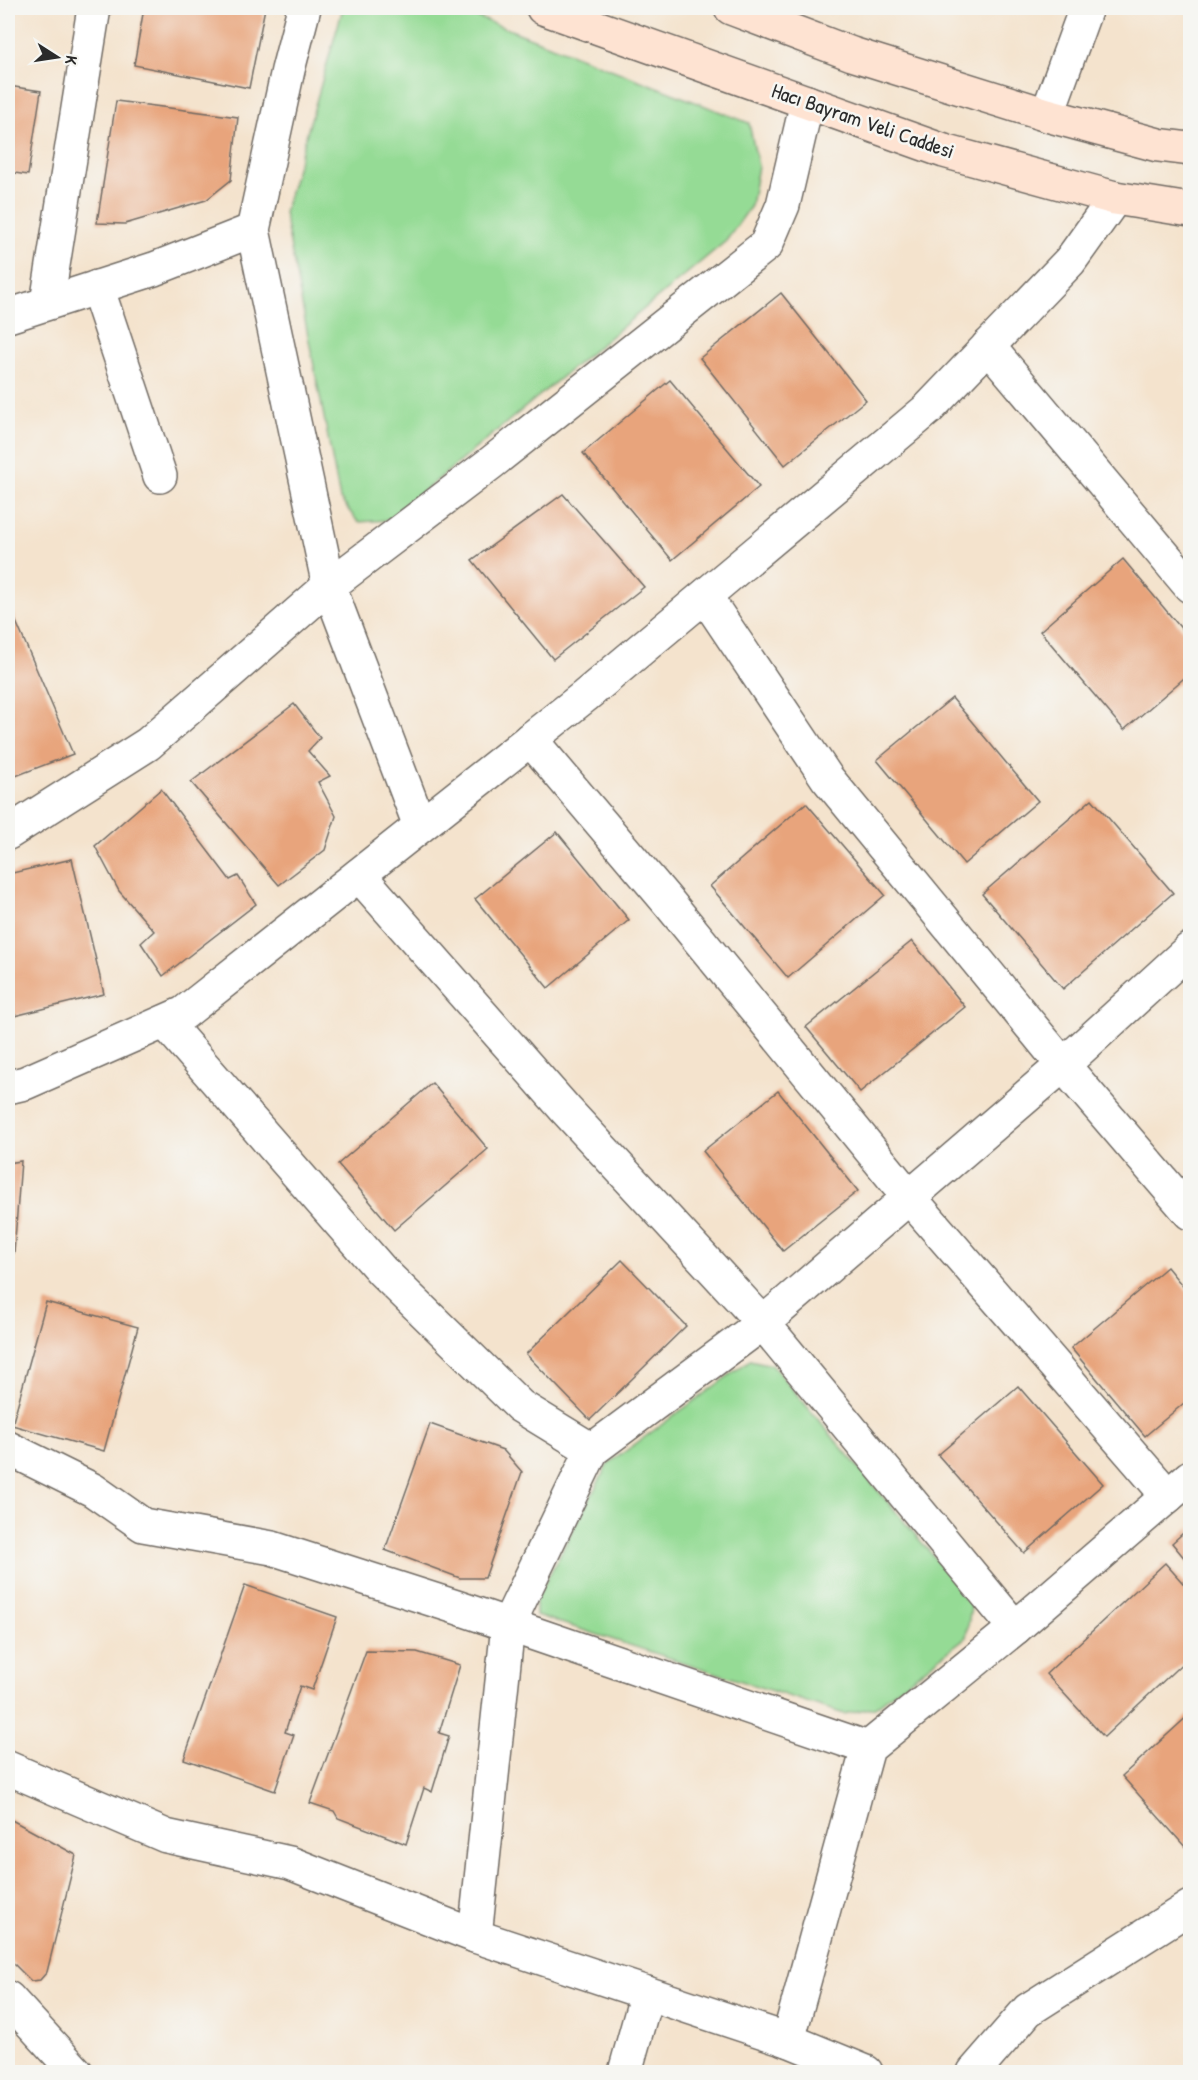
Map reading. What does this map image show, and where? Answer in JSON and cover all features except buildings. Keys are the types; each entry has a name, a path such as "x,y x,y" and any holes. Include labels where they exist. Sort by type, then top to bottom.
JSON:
{"main road":[{"name":"Hacı Bayram Veli Caddesi","path":"543,8 944,151 1115,198 1191,210"},
{"path":"731,8 852,54 1047,115 1158,145 1191,149"}],"street":[{"path":"47,303 94,8"},
{"path":"304,8 253,230 329,586 420,826"},
{"path":"1047,115 1086,8"},
{"path":"8,833 148,744 329,586 491,463 766,245 783,205 807,102"},
{"path":"8,1087 25,1083 184,1013 585,696 928,409 1070,261 1115,198"},
{"path":"8,316 154,269 253,230"},
{"path":"97,287 160,476"},
{"path":"988,346 1191,586"},
{"path":"705,596 827,778 1063,1065 1191,1213"},
{"path":"530,739 669,903 909,1197 1179,1487 1015,1628 868,1748 788,2040"},
{"path":"359,875 505,1038 566,1110 763,1323 1015,1628"},
{"path":"475,1936 508,1625 592,1450 763,1323 1063,1065 1191,949"},
{"path":"165,1022 382,1271 520,1407 592,1450"},
{"path":"8,1448 93,1490 143,1525 272,1548 508,1625 868,1748"},
{"path":"8,1768 166,1836 290,1863 475,1936 788,2040 866,2073"},
{"path":"974,2073 1028,2010 1191,1907"},
{"path":"625,2073 646,1993"},
{"path":"8,1998 76,2073"}],"green space":[{"path":"343,8 454,8 749,123 758,166 751,206 726,241 389,520 358,522 340,499 284,213"},
{"path":"750,1360 772,1365 972,1602 966,1637 875,1707 844,1714 536,1615 536,1600 608,1464"}]}
